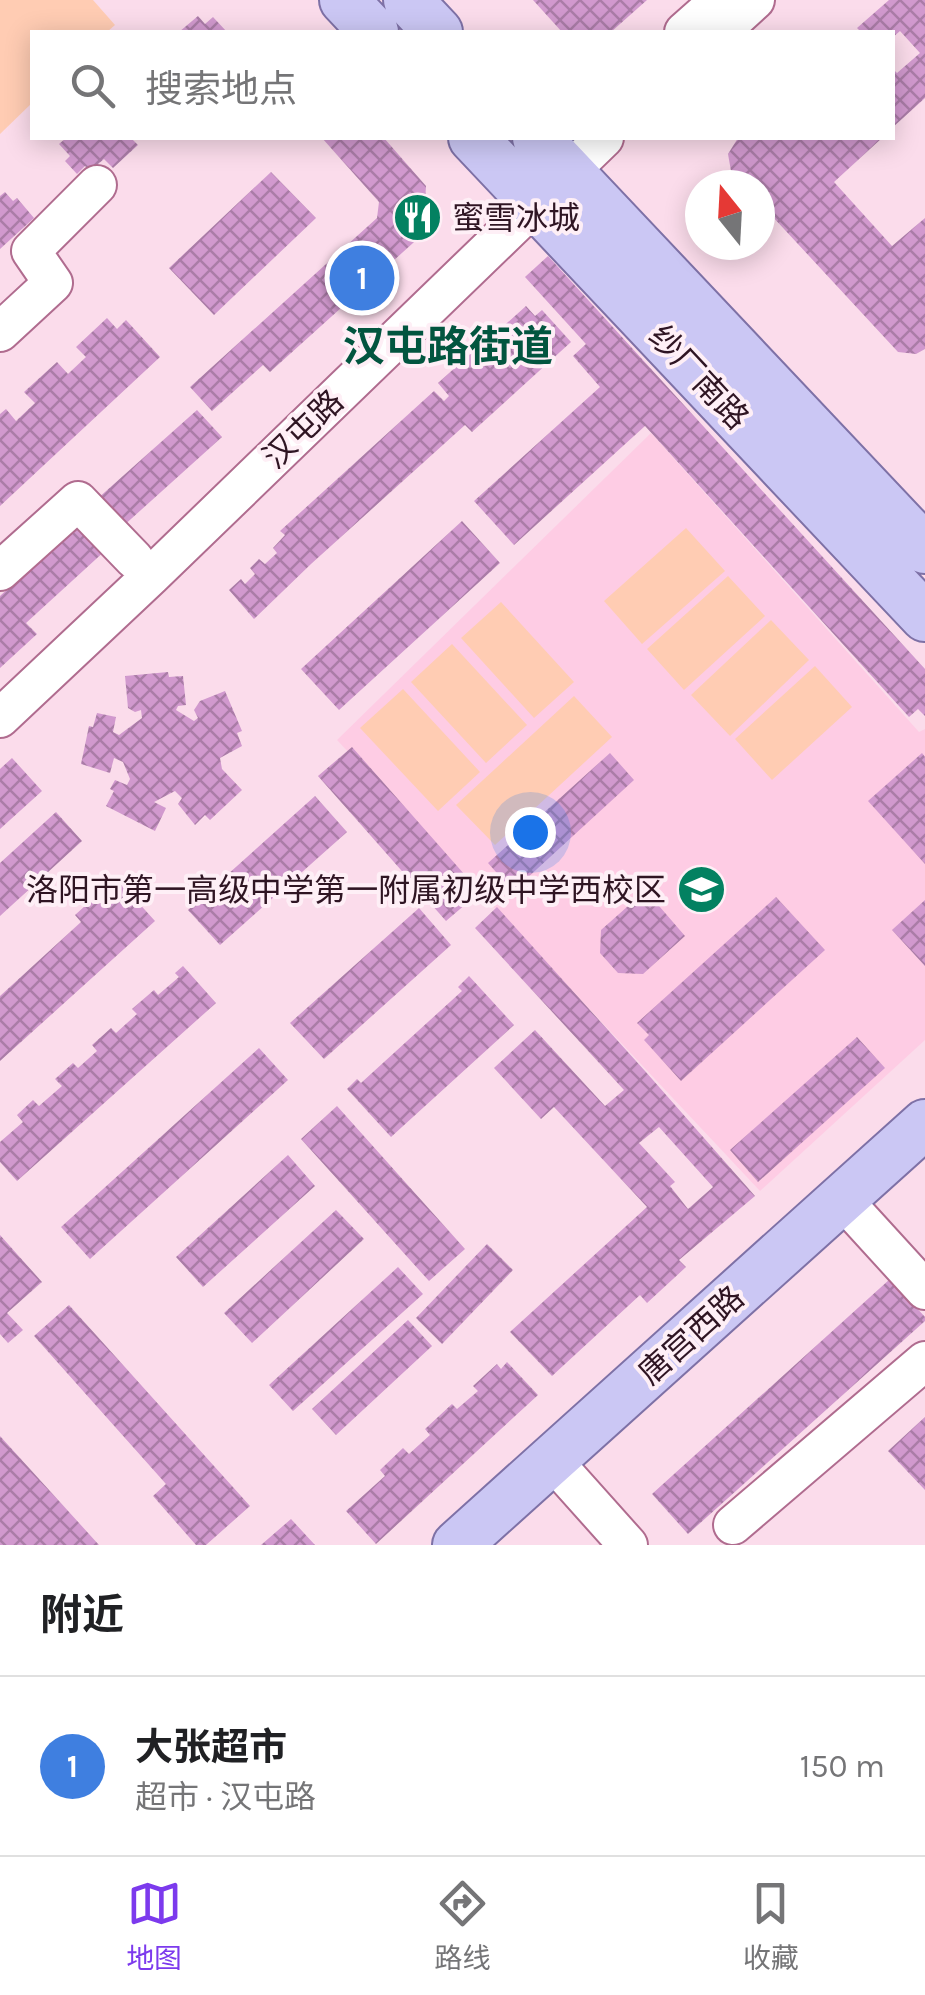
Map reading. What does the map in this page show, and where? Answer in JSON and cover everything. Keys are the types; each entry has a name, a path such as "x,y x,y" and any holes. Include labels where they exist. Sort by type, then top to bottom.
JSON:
{"main road":[{"path":"344,0 372,30"},
{"path":"408,0 436,30"},
{"name":"纱厂南路","path":"475,140 925,617"},
{"name":"纱厂南路","path":"556,149 925,549"},
{"name":"唐宫西路","path":"457,1545 560,1469 851,1210 925,1124"},
{"name":"唐宫西路","path":"851,1210 925,1162"},
{"name":"唐宫西路","path":"496,1545 560,1469"}],"street":[{"path":"686,30 720,0"},
{"path":"722,30 756,0"},
{"name":"汉屯路","path":"0,718 194,535 527,195 556,149 595,140"},
{"path":"0,332 53,283 30,250 98,185"},
{"name":"汉屯路","path":"0,686 527,195"},
{"path":"0,571 78,501 134,559"},
{"path":"851,1210 925,1290"},
{"path":"733,1525 925,1361"},
{"path":"560,1469 628,1545"}],"shaded area":[{"path":"0,0 93,0 115,25 109,30 30,30 30,105 0,134"},
{"name":"洛阳市第一高级中学第一附属初级中学西校区","path":"651,433 919,732 925,729 925,1040 760,1191 337,740"},
{"path":"686,528 725,571 642,644 604,601"},
{"path":"728,576 765,616 684,690 647,649"},
{"path":"501,602 574,682 534,718 461,638"},
{"path":"771,620 809,660 730,736 691,695"},
{"path":"452,644 527,725 486,763 411,682"},
{"path":"815,666 852,707 772,780 735,739"},
{"path":"403,689 480,772 438,811 360,728"},
{"path":"574,696 612,737 495,845 456,805"}],"building":[{"path":"533,0 647,0 613,30 560,30"},
{"path":"889,0 925,0 925,98 895,125 895,71 920,53 900,31 895,35 895,30 857,28"},
{"path":"198,16 205,24 213,17 225,30 181,30"},
{"path":"64,140 133,140 138,145 113,168 104,159 90,171 85,166 77,174 65,161 70,156 59,144"},
{"path":"324,140 386,140 426,186 423,234 270,372 263,365 212,411 190,387 377,218 379,202"},
{"path":"737,140 880,140 834,182 892,246 925,218 925,349 916,354 898,352 775,219 775,170 731,170 728,154"},
{"path":"271,172 316,218 214,315 169,268"},
{"path":"5,192 13,201 17,198 34,218 0,249 0,196"},
{"path":"548,256 925,669 925,716 918,709 909,717 645,426 514,545 474,501 600,387 573,356 586,344 525,277"},
{"path":"526,306 535,316 542,310 571,342 472,432 465,425 254,619 229,590 241,579 245,584 255,574 250,568 259,559 265,564 277,553 273,548 285,535 280,531 434,391 444,401 449,396 438,383 477,348 489,361 498,353 487,341"},
{"path":"107,318 117,329 126,320 160,357 0,506 0,414 6,409 16,421 35,403 24,392 57,362 68,374 86,357 76,347"},
{"path":"197,410 222,437 121,528 96,500"},
{"path":"81,521 107,549 26,623 37,634 0,668 0,596"},
{"path":"462,521 500,563 339,710 301,669"},
{"path":"168,672 169,677 183,676 186,705 176,710 194,721 198,718 194,710 200,701 225,691 242,731 237,733 242,746 220,758 222,769 242,790 210,820 205,815 195,825 178,804 182,798 175,791 154,802 166,808 155,831 106,806 115,780 127,785 130,779 123,762 114,758 110,773 81,764 89,726 93,727 97,713 116,717 113,732 119,735 142,718 141,710 128,708 125,676"},
{"path":"352,747 480,892 446,921 318,776"},
{"path":"610,753 634,780 513,891 488,863"},
{"path":"922,753 925,757 925,864 868,801"},
{"path":"12,758 42,791 0,829 0,769"},
{"path":"315,796 347,832 220,945 188,910"},
{"path":"56,812 82,841 0,916 0,863"},
{"path":"116,878 155,921 0,1061 0,996 81,922 75,915"},
{"path":"776,897 825,950 681,1081 644,1040 649,1035 637,1023"},
{"path":"636,899 653,899 685,936 643,974 618,973 600,953 601,930"},
{"path":"925,900 925,966 892,930"},
{"path":"497,907 755,1196 679,1260 686,1267 647,1303 640,1295 552,1376 510,1332 647,1207 554,1107 541,1119 494,1068 535,1030 605,1106 624,1090 475,928","holes":["659,1127 713,1187 688,1209 670,1186 675,1182 639,1143"]},
{"path":"419,908 451,945 324,1059 290,1023"},
{"path":"183,966 216,1003 17,1181 0,1162 0,1142 23,1122 17,1115 33,1100 39,1106 62,1086 55,1079 73,1063 78,1068 97,1051 92,1045 111,1028 116,1033 137,1014 132,1009 154,990 158,995 179,977 175,973"},
{"path":"469,976 514,1025 391,1137 347,1089 357,1079 361,1083 462,991 458,987"},
{"path":"857,1037 885,1068 758,1182 730,1150"},
{"path":"259,1048 288,1080 90,1259 61,1227"},
{"path":"337,1106 465,1249 429,1281 301,1139"},
{"path":"288,1155 315,1186 203,1287 176,1257"},
{"path":"336,1210 364,1239 252,1343 224,1313"},
{"path":"0,1235 42,1282 7,1313 23,1330 8,1343 0,1334"},
{"path":"487,1244 513,1270 442,1344 416,1318"},
{"path":"398,1267 423,1294 293,1411 269,1385"},
{"path":"890,1279 925,1321 688,1534 652,1494"},
{"path":"69,1305 250,1506 206,1545 196,1545 153,1496 166,1484 34,1336"},
{"path":"408,1320 432,1346 336,1435 312,1409"},
{"path":"507,1362 538,1395 376,1544 346,1511 385,1476 380,1470 403,1448 409,1454 430,1435 425,1429 452,1404 457,1409 478,1391 473,1386 497,1364 501,1369"},
{"path":"925,1417 925,1490 888,1451"},
{"path":"0,1436 99,1545 0,1545"},
{"path":"291,1519 315,1545 261,1545"}],"place":[{"name":"蜜雪冰城","path":"417,218"},
{"name":"大张超市","path":"362,278"},
{"name":"洛阳市第一高级中学第一附属初级中学西校区","path":"701,890"}],"district":[{"name":"汉屯路街道","path":"448,346"}]}
